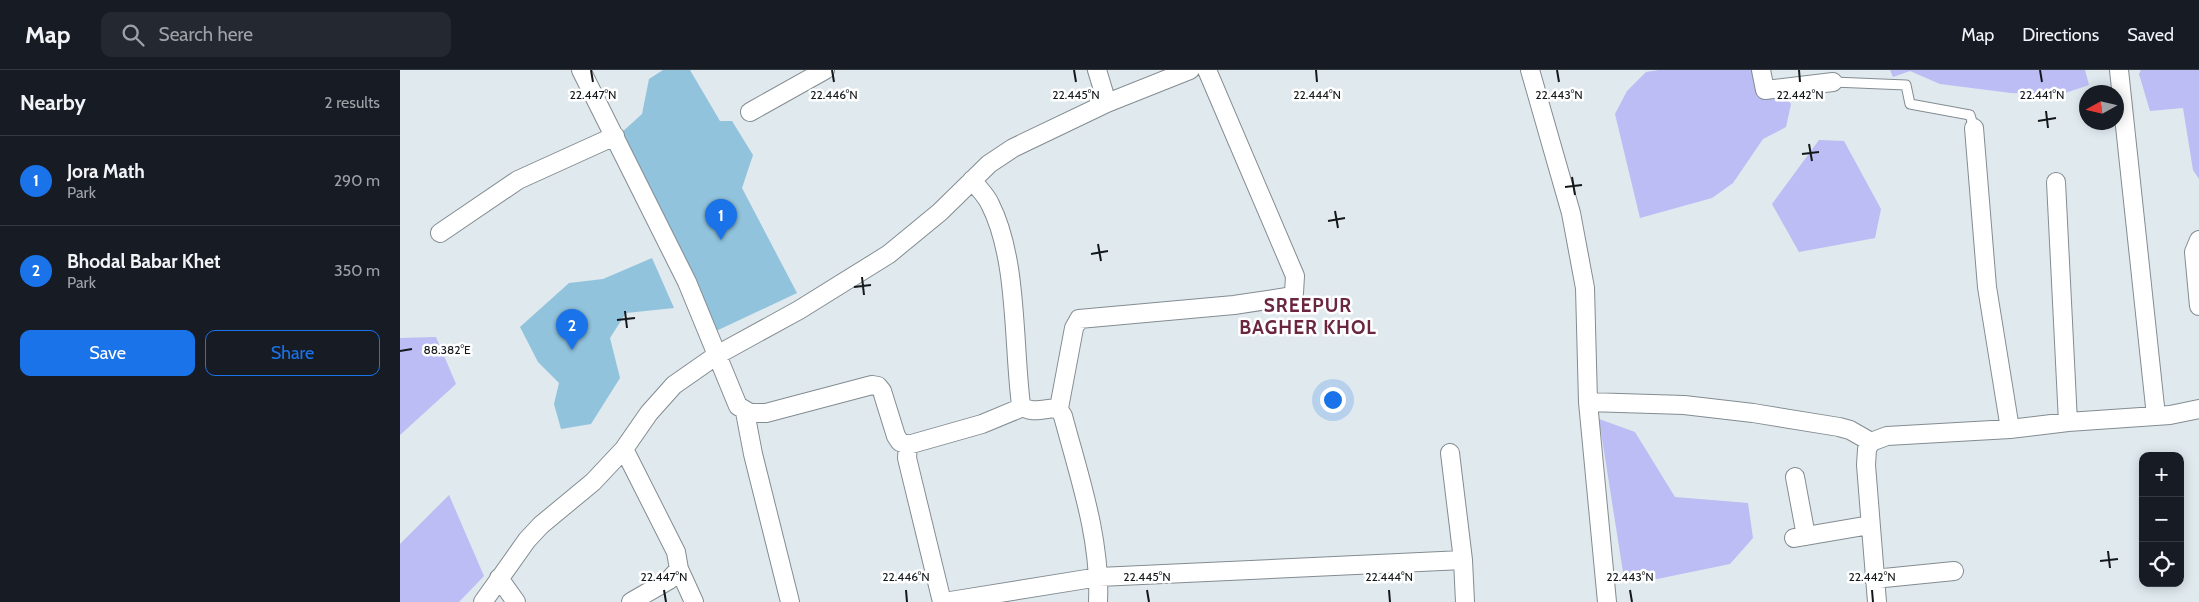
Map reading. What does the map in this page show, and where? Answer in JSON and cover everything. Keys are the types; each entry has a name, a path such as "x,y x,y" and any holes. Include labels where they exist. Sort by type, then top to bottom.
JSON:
{"street":[{"path":"581,70 687,282 738,406 745,412 766,413 836,393 876,385 882,391 896,436 900,442 908,445 982,424 1023,407 1031,410 1059,408"},
{"path":"750,112 802,75 825,70"},
{"path":"1097,70 1107,103"},
{"path":"483,602 527,540 541,525 593,482 624,449 649,413 674,385 717,355 799,310 882,259 940,212 989,164 1012,148 1107,103 1190,70"},
{"path":"1098,602 1099,577 1086,504 1063,416 1059,408 1074,328 1079,319 1234,305 1287,297 1294,293 1295,276 1207,70"},
{"path":"1530,70 1567,197 1580,257 1587,316 1588,402 1607,602"},
{"path":"1760,70 1765,90 1833,82"},
{"path":"2119,70 2156,416"},
{"path":"1974,128 1987,287 2010,429"},
{"path":"440,232 518,180 615,136"},
{"path":"972,180 990,203 1004,241 1018,386 1023,407"},
{"path":"2056,182 2068,422"},
{"path":"2199,240 2195,248 2194,259 2199,306"},
{"path":"1588,402 1684,405 1753,413 1839,427 1850,430 1871,442"},
{"path":"1877,602 1866,465 1867,449 1871,442 1880,438 1897,435 2010,429 2068,422 2156,416 2199,409"},
{"path":"745,412 753,454 790,602"},
{"path":"908,445 906,458 943,602 1035,595 1099,577 1463,560"},
{"path":"624,449 676,552 679,569 694,602"},
{"path":"1450,453 1463,560 1466,602"},
{"path":"1795,477 1800,537 1870,524"},
{"path":"631,602 669,580 679,569"},
{"path":"1874,579 1954,571"},
{"path":"499,578 516,602"}],"lane":[{"path":"1833,82 1906,86 1910,104 1970,115 1974,128"}],"shaded area":[{"path":"663,70 690,70 720,121 732,121 753,155 742,188 797,293 716,331 621,133 642,114 649,79"},
{"path":"1659,70 1761,70 1775,82 1791,104 1786,127 1763,139 1733,183 1712,198 1640,218 1615,114 1627,91 1646,72"},
{"path":"1890,70 2085,70 2089,85 2079,85 2079,88 2059,95 2011,93 1940,84 1910,71 1893,77"},
{"path":"2141,70 2199,70 2199,179 2193,170 2183,108 2150,111 2139,74"},
{"path":"1819,140 1844,141 1881,209 1875,238 1799,252 1772,204"},
{"path":"652,258 674,308 626,313 610,338 620,378 591,424 561,429 554,404 559,383 538,362 520,327 569,283 603,279"},
{"path":"436,337 456,384 400,435 400,338"},
{"path":"1599,419 1635,432 1675,497 1748,503 1753,538 1730,564 1657,579 1623,572"},
{"path":"449,495 484,576 459,602 400,602 400,544"}],"place":[{"name":"Jora Math","path":"721,240"},
{"name":"Bhodal Babar Khet","path":"572,350"}],"district":[{"name":"SREEPUR BAGHER KHOL","path":"1308,316"}]}
